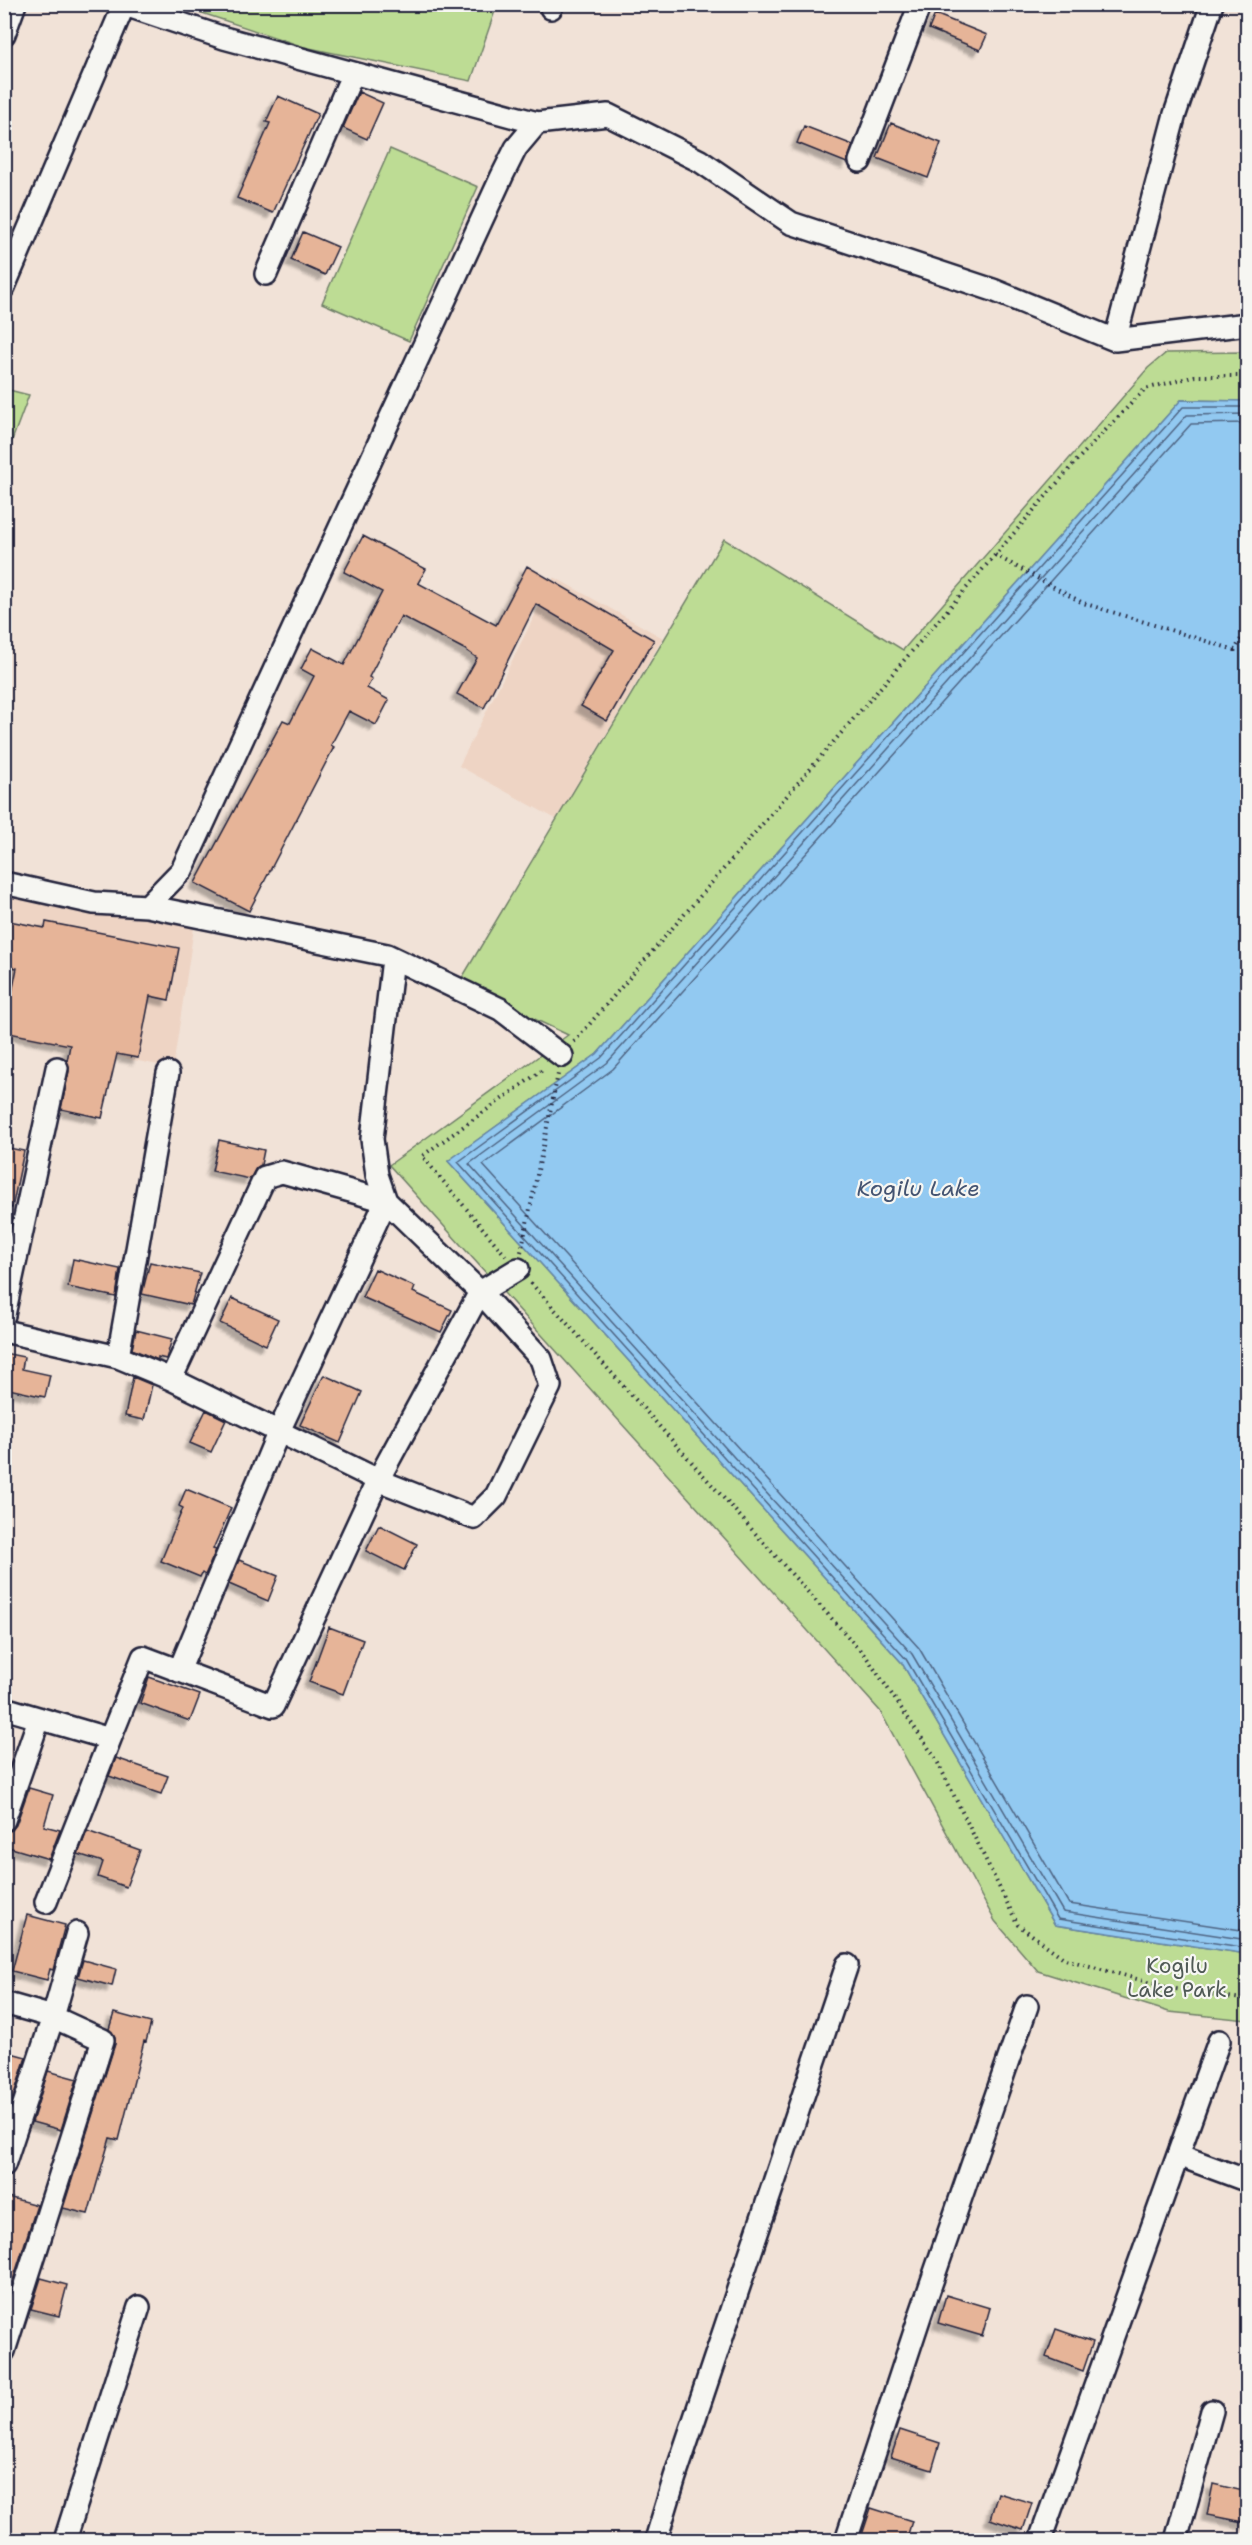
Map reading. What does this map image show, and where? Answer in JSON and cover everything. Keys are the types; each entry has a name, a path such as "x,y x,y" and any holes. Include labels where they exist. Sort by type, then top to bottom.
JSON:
{"street":[{"path":"4,34 15,4"},
{"path":"860,160 920,4"},
{"path":"1115,340 1175,114 1212,4"},
{"path":"4,287 123,5 224,38 537,123 608,115 700,161 791,223 993,290 1115,340 1248,324"},
{"path":"266,274 353,73"},
{"path":"147,906 182,870 502,176 516,148 537,123"},
{"path":"4,883 94,903 147,906 387,955 500,1009 562,1056"},
{"path":"4,1331 118,1357 171,1378 378,1480 474,1518 496,1496 550,1386 541,1359 480,1292 386,1201 377,1175 372,1139 392,967"},
{"path":"4,1315 57,1068"},
{"path":"118,1357 168,1073"},
{"path":"171,1378 265,1178 282,1172 386,1201"},
{"path":"179,1671 279,1431 386,1201"},
{"path":"46,1902 142,1658 273,1706 378,1480 480,1292 518,1269"},
{"path":"4,1708 110,1739"},
{"path":"6,1807 39,1719"},
{"path":"4,2165 53,2017 77,1933"},
{"path":"656,2541 675,2477 847,1965"},
{"path":"4,2003 53,2017 103,2040 4,2351"},
{"path":"846,2541 921,2313 1027,2006"},
{"path":"1040,2541 1219,2041"},
{"path":"1178,2155 1248,2181"},
{"path":"65,2541 139,2307"},
{"path":"1176,2541 1212,2411"}],"path":[{"path":"1248,376 1195,376 1145,390 1078,459 562,1056 422,1156 518,1269 867,1658 936,1759 1018,1925 1065,1959 1169,1988 1248,2000"},
{"path":"995,555 1083,603 1235,650 1248,626"},
{"path":"518,1269 562,1056"}],"shaded area":[{"path":"554,577 663,638 556,819 459,766"},
{"path":"5,893 195,921 173,1068 5,1034"}],"green space":[{"path":"178,5 497,5 471,81 304,47"},
{"path":"390,149 478,187 409,341 322,303"},
{"name":"Kogilu Lake Park","path":"1247,352 1247,401 1181,400 597,1054 448,1161 902,1663 1055,1925 1247,1954 1247,2020 1169,2012 1038,1971 995,1921 880,1711 389,1165 568,1035 459,983 724,539 903,650 1148,368 1166,353"},
{"path":"4,389 29,395 5,459"}],"water":[{"name":"Kogilu Lake","path":"1181,400 1248,401 1247,1954 1055,1925 902,1663 448,1161 597,1054"}],"building":[{"path":"935,14 987,35 980,50 929,29"},
{"path":"359,92 383,103 367,139 343,128"},
{"path":"278,96 318,114 273,213 237,198 270,123 266,122"},
{"path":"891,123 941,143 928,178 877,158"},
{"path":"804,126 853,145 847,163 797,143"},
{"path":"303,232 338,247 325,275 291,260"},
{"path":"363,536 426,569 418,583 496,625 527,566 654,640 607,721 581,706 614,650 536,604 484,708 457,694 477,658 401,616 369,677 372,679 367,688 389,700 376,725 349,711 331,745 334,747 249,911 195,883 283,720 290,723 314,676 301,669 312,648 344,665 382,592 344,572"},
{"path":"4,920 45,928 46,922 179,948 169,1000 150,996 138,1058 117,1054 102,1118 61,1109 69,1071 67,1061 70,1045 4,1032 17,968 4,966"},
{"path":"219,1140 264,1150 261,1165 256,1168 250,1179 212,1171"},
{"path":"4,1147 24,1151 12,1208 4,1207"},
{"path":"73,1259 120,1269 116,1297 68,1287"},
{"path":"150,1262 200,1273 191,1305 142,1294"},
{"path":"375,1269 415,1287 413,1292 452,1310 441,1332 362,1297"},
{"path":"232,1298 278,1319 266,1345 220,1323"},
{"path":"136,1330 172,1339 166,1359 158,1357 158,1360 132,1349"},
{"path":"4,1353 24,1357 22,1369 50,1375 45,1397 4,1388"},
{"path":"324,1375 362,1392 340,1443 300,1425"},
{"path":"133,1377 152,1385 144,1420 125,1416"},
{"path":"206,1410 226,1420 211,1452 190,1443"},
{"path":"186,1489 231,1508 213,1549 216,1550 205,1575 202,1573 200,1577 161,1561 183,1508 179,1506"},
{"path":"379,1525 417,1544 404,1570 366,1551"},
{"path":"239,1560 278,1576 268,1601 229,1584"},
{"path":"329,1627 363,1640 343,1694 309,1682"},
{"path":"149,1677 200,1695 190,1721 140,1703"},
{"path":"116,1758 168,1776 161,1794 109,1776"},
{"path":"29,1788 53,1795 44,1826 60,1830 49,1859 4,1844 4,1832 12,1830 16,1825"},
{"path":"87,1831 140,1850 126,1887 98,1877 103,1862 78,1854"},
{"path":"27,1915 65,1925 53,1970 50,1969 47,1980 12,1971"},
{"path":"83,1960 116,1969 112,1986 78,1977"},
{"path":"114,2013 151,2023 146,2042 144,2041 119,2140 110,2138 88,2214 63,2208 115,2044 115,2037 109,2029"},
{"path":"4,2051 26,2057 7,2116 4,2115"},
{"path":"48,2071 77,2079 61,2130 32,2122"},
{"path":"4,2196 37,2205 6,2302 4,2302"},
{"path":"41,2278 67,2285 59,2316 31,2309"},
{"path":"946,2295 990,2308 982,2336 938,2323"},
{"path":"1056,2329 1093,2342 1083,2371 1046,2357"},
{"path":"900,2430 940,2443 932,2470 891,2457"},
{"path":"1213,2484 1248,2492 1248,2523 1207,2515"},
{"path":"998,2493 1032,2503 1023,2530 990,2519"},
{"path":"871,2508 912,2521 906,2541 860,2541"}]}
